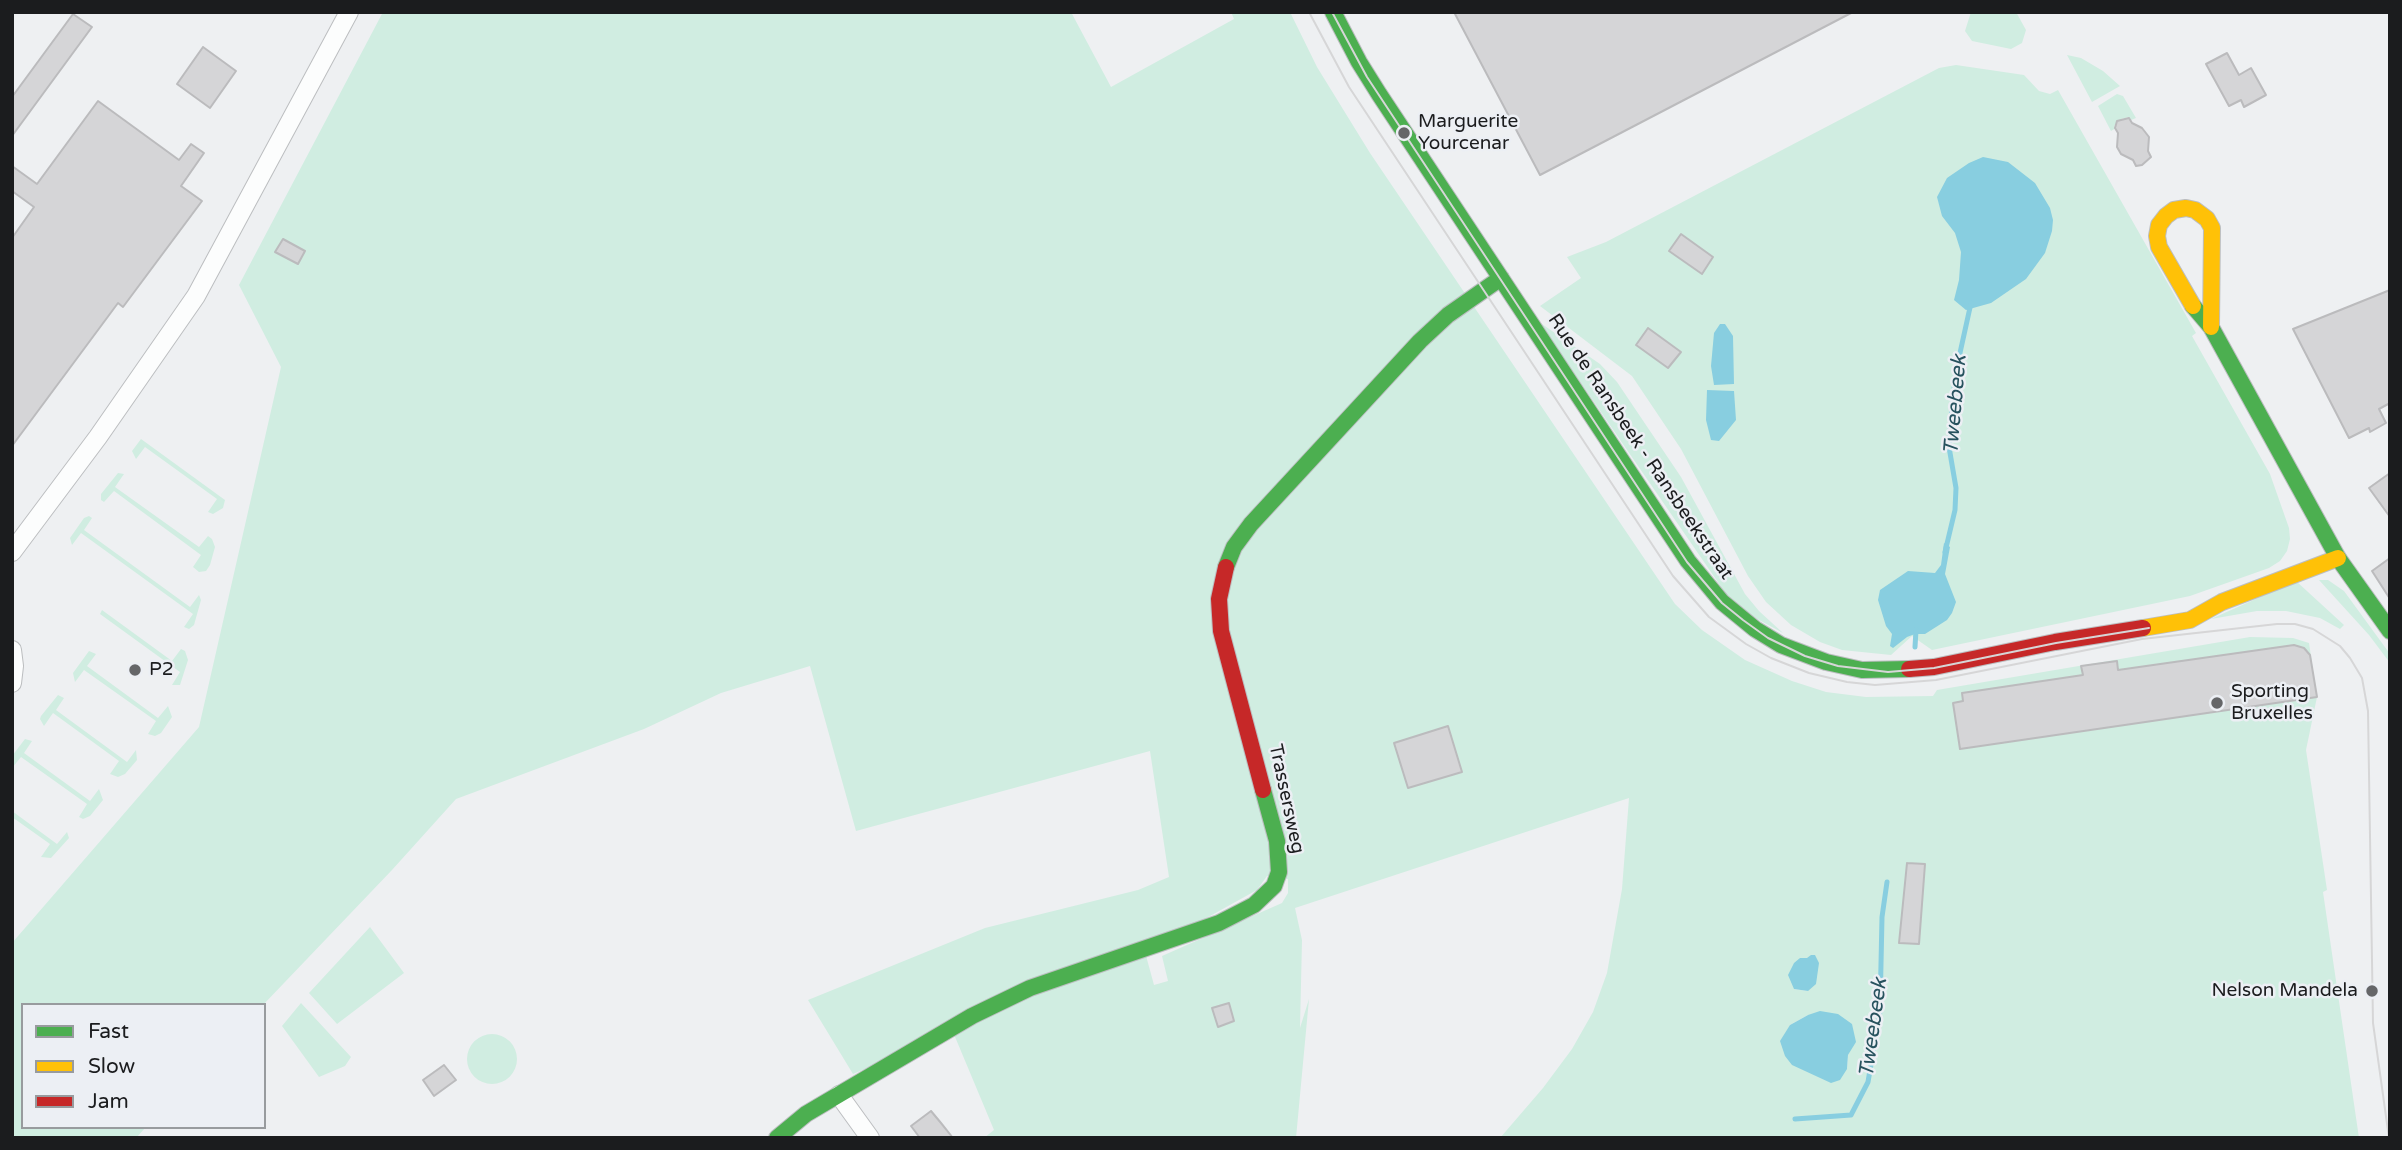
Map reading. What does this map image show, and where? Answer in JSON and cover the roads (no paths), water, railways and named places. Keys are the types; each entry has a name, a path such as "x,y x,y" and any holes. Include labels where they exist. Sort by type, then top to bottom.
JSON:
{"street":[{"path":"12,552 184,315 349,12"},
{"name":"Rue de Ransbeek - Ransbeekstraat","path":"1333,12 1379,94 1696,573 1722,602 1755,629 1781,645 1816,659 1862,670 1905,671 2068,640 2179,623 2201,615 2222,602 2338,558"},
{"path":"2211,327 2212,228 2207,219 2195,210 2174,210 2159,225 2159,247 2190,303 2211,327 2338,558 2390,631"},
{"name":"Trassersweg","path":"777,1138 806,1114 925,1042 1030,988 1219,923 1254,905 1274,886 1279,872 1277,841 1221,631 1219,599 1227,563 1251,524 1420,341 1448,315 1501,278"},
{"path":"12,650 12,683"},
{"path":"839,1095 870,1138"}],"water":[{"path":"1983,157 2008,162 2035,183 2050,208 2052,231 2045,253 2026,279 1991,303 1966,310 1954,300 1961,252 1955,233 1942,216 1937,197 1947,178"},
{"path":"1720,324 1725,324 1733,336 1734,384 1714,385 1711,366 1714,333"},
{"path":"1707,390 1734,391 1736,420 1719,441 1711,440 1706,420"},
{"path":"1944,543 1950,547 1945,574 1956,602 1952,613 1947,620 1925,634 1907,637 1893,648 1890,646 1892,634 1886,626 1878,600 1880,590 1908,571 1935,573 1941,565"},
{"path":"1815,955 1819,963 1816,984 1808,991 1794,989 1788,975 1794,963"},
{"path":"1820,1011 1838,1014 1852,1024 1856,1042 1848,1055 1847,1069 1840,1080 1831,1083 1792,1065 1785,1056 1780,1041 1790,1025"}],"waterway":[{"name":"Tweebeek","path":"1945,552 1955,510 1956,488 1949,447 1952,407 1956,371 1971,303"},
{"name":"Tweebeek","path":"1915,647 1916,630"},
{"name":"Tweebeek","path":"1795,1119 1851,1115 1868,1082 1880,1011 1882,917 1887,882"}],"tram line":[{"path":"1309,12 1349,87 1673,576 1709,617 1746,644 1771,658 1809,673 1875,685 1936,680 2142,639 2277,624 2295,624 2313,629 2340,646 2362,678 2368,711 2373,1023 2389,1138"},
{"path":"1332,12 1367,77 1687,562 1722,603 1743,620 1768,638 1805,656 1838,666 1888,672 1934,668 2056,643 2149,628"}],"place":[{"name":"Marguerite Yourcenar","path":"1404,133"},
{"name":"P2","path":"135,670"},
{"name":"Sporting Bruxelles","path":"2217,703"},
{"name":"Nelson Mandela","path":"2372,991"}]}
